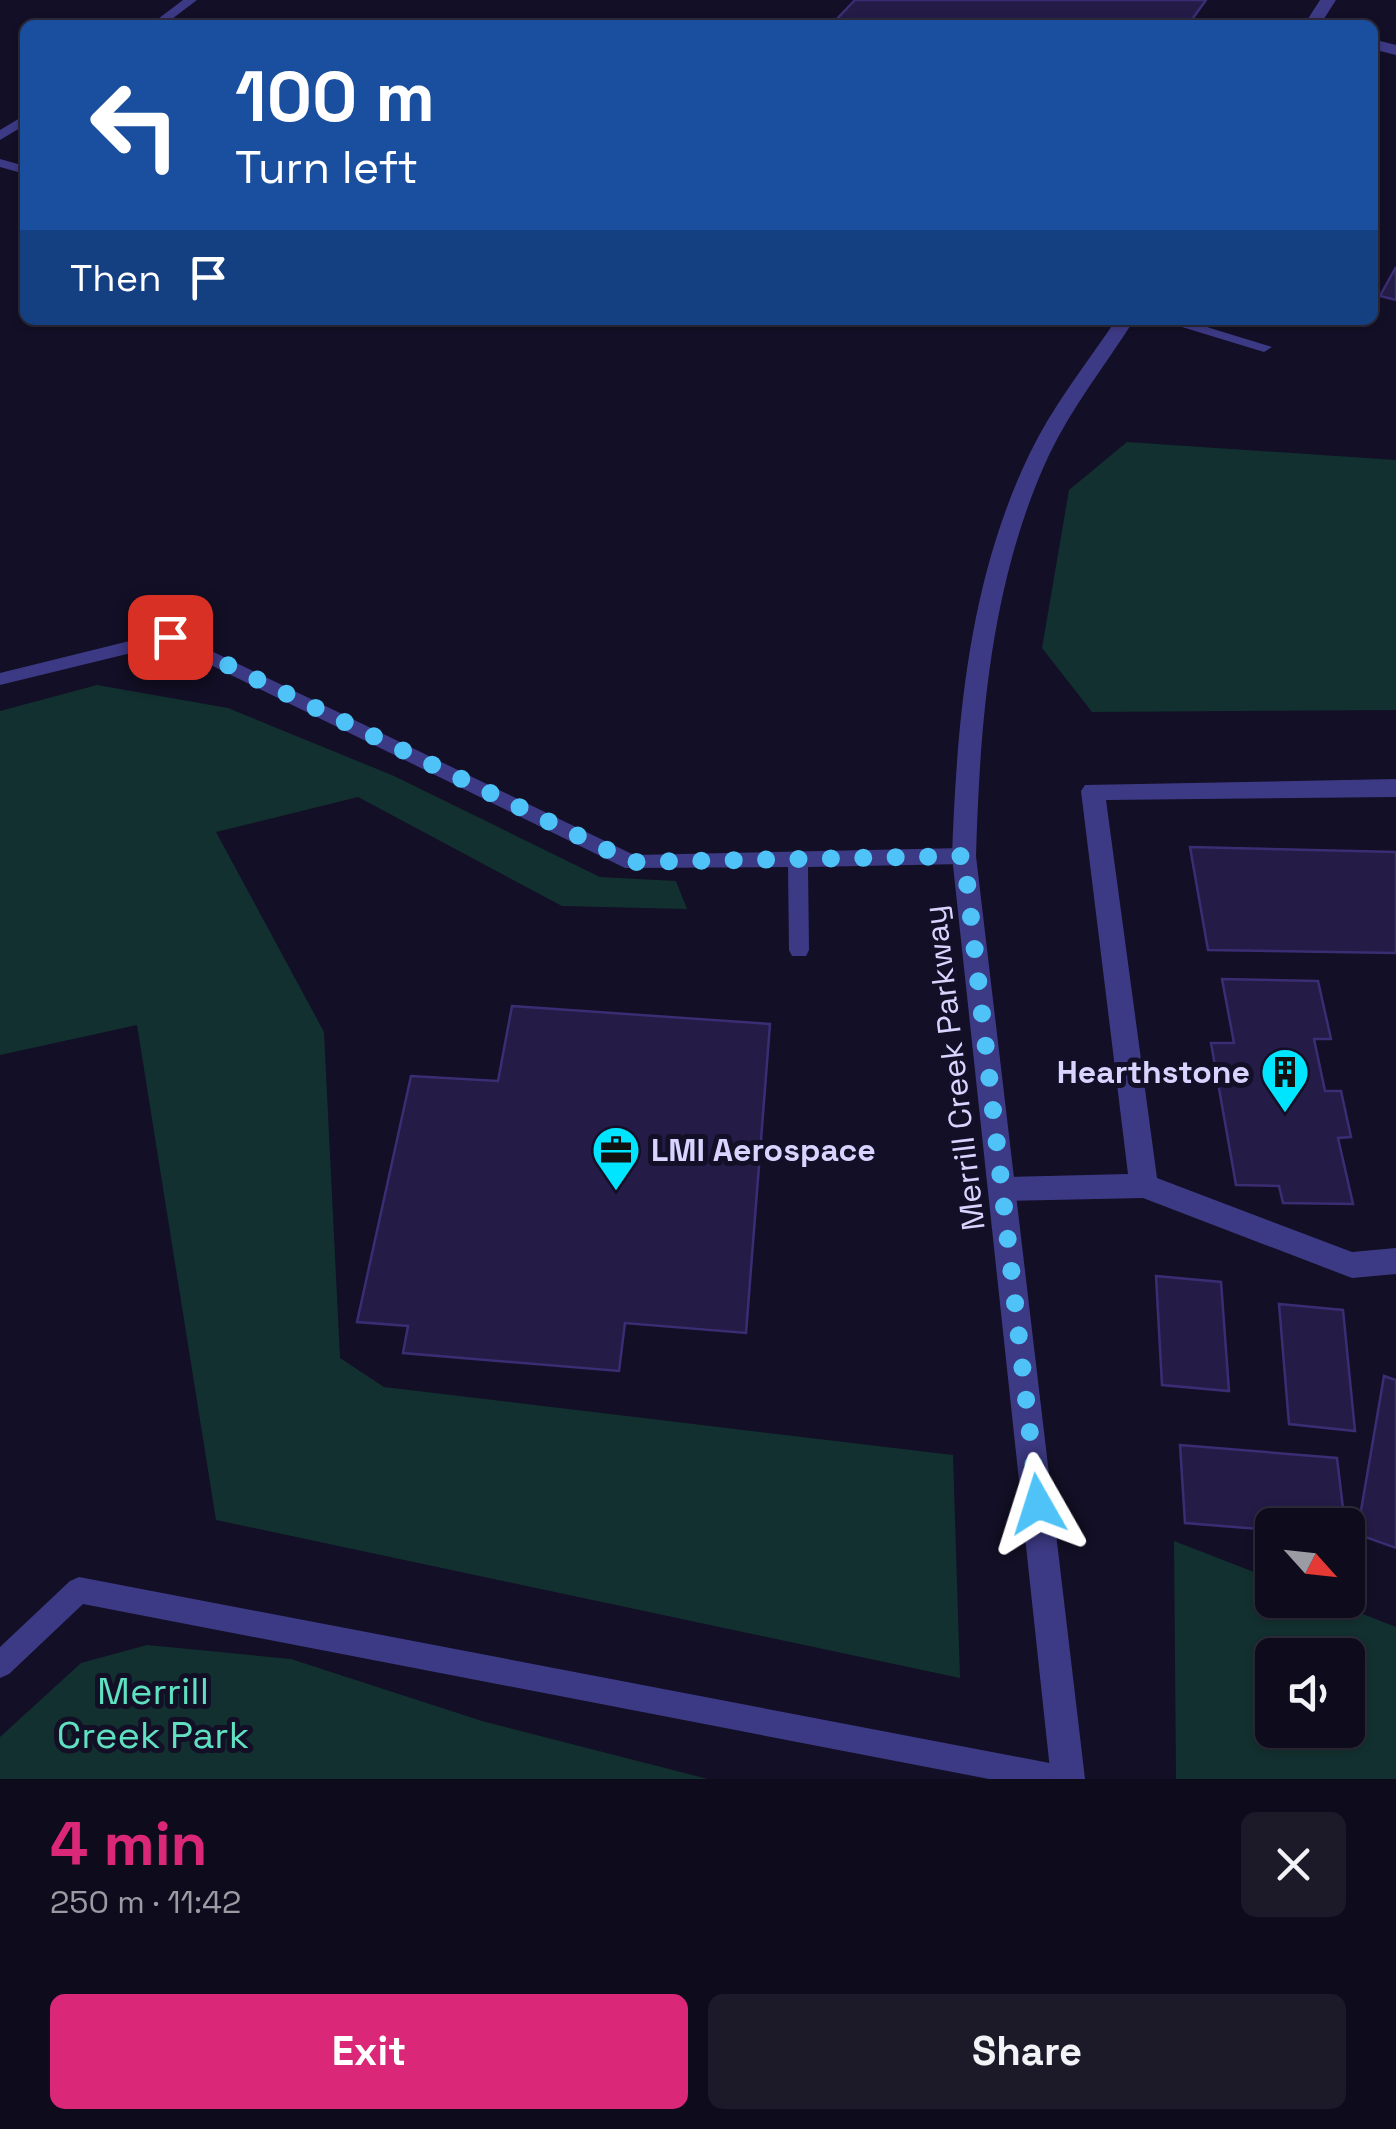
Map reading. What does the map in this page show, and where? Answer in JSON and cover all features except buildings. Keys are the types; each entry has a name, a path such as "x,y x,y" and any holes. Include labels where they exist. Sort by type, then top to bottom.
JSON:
{"street":[{"name":"Merrill Creek Parkway","path":"1068,1779 964,856 966,749 988,612 1014,518 1040,452 1121,325"},
{"path":"1144,1186 1093,791 1396,788"},
{"path":"1004,1190 1144,1186 1352,1265 1396,1260"}],"lane":[{"path":"163,20 192,0"},
{"path":"1185,325 1264,347"},
{"path":"0,679 170,637 632,862 964,856"},
{"path":"798,859 799,950"},
{"path":"0,1664 80,1590 1060,1779"}],"green space":[{"path":"1127,442 1396,460 1396,710 1092,712 1042,648 1069,490"},
{"path":"97,685 228,708 394,776 600,877 676,881 687,909 562,906 358,797 216,832 324,1032 340,1358 384,1387 953,1455 960,1678 216,1520 137,1025 0,1055 0,711"},
{"path":"1174,1541 1255,1572 1255,1618 1365,1618 1365,1615 1396,1627 1396,1779 1176,1779"},
{"name":"Merrill Creek Park","path":"147,1645 291,1659 482,1721 708,1779 0,1779 0,1737 81,1663"}],"place":[{"name":"Hearthstone","path":"1285,1114"},
{"name":"LMI Aerospace","path":"616,1192"}],"route":[{"path":"170,637 632,862 964,856 1038,1504"}]}
